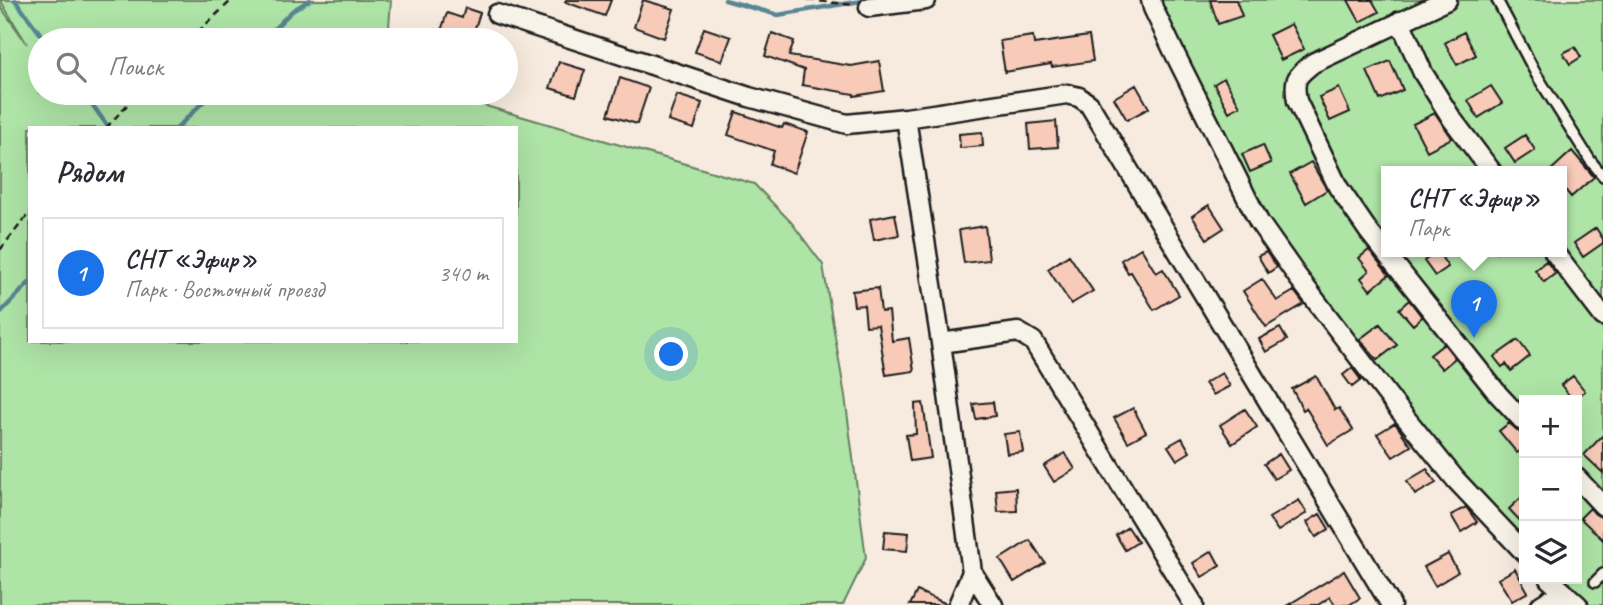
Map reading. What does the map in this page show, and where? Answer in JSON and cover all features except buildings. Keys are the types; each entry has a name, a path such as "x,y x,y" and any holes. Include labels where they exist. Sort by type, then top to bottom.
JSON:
{"street":[{"path":"864,7 926,0"},
{"path":"1151,0 1168,41 1259,222 1392,401 1456,480 1519,547"},
{"path":"1381,247 1338,187 1297,101 1294,87 1298,74 1313,63 1447,0"},
{"path":"496,15 749,97 847,124 1067,94 1079,97 1089,104 1391,605"},
{"path":"1401,22 1423,74 1487,166"},
{"path":"906,118 941,343 972,572 993,605"},
{"path":"1389,257 1519,417"},
{"path":"1558,257 1603,316"},
{"path":"941,343 1018,332 1033,341 1194,605"},
{"path":"1582,483 1603,506"},
{"path":"958,605 972,572"},
{"path":"1541,605 1556,585 1578,605"}],"lane":[{"path":"1497,0 1536,74 1603,176"},
{"path":"1595,582 1603,574"}],"path":[{"path":"202,28 232,0"},
{"path":"808,0 864,7"},
{"path":"108,126 127,105"},
{"path":"0,250 28,215"}],"green space":[{"path":"0,0 391,0 389,28 28,28 28,105 482,105 754,184 791,222 823,265 845,396 866,558 843,605 0,605 0,6 27,44"},
{"path":"1144,0 1603,0 1603,605 1581,605 1558,584 1582,584 1582,395 1519,395 1519,543 1297,276"}],"waterway":[{"path":"15,0 36,28"},
{"path":"275,28 292,11 310,0"},
{"path":"725,0 778,15 867,0"},
{"path":"93,105 108,126"},
{"path":"179,126 200,105"},
{"path":"0,313 28,284"}],"place":[{"name":"СНТ «Эфир»","path":"1474,338"}]}
